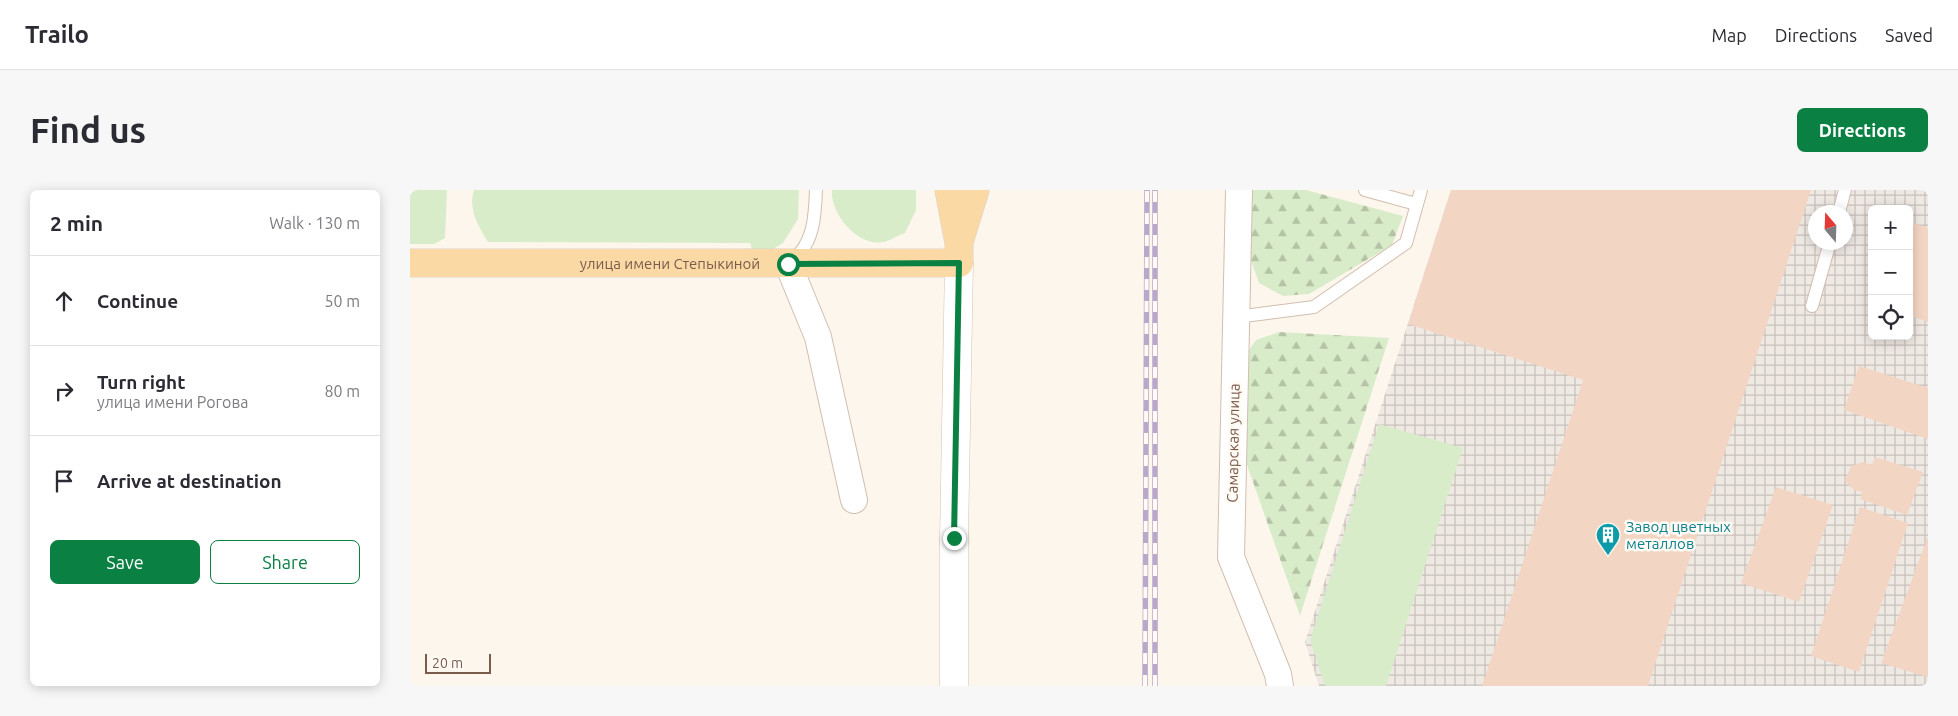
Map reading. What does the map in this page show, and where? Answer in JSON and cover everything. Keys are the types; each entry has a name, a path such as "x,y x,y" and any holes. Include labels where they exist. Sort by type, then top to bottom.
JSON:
{"main road":[{"path":"949,190 959,253 954,547 954,686"},
{"path":"959,253 975,190"},
{"name":"улица имени Степыкиной","path":"410,263 788,264 959,253"}],"street":[{"name":"Самарская улица","path":"1239,190 1231,557 1278,674 1280,686"},
{"path":"788,264 818,337 854,500"}],"lane":[{"path":"788,264 803,252 812,232 816,190"},
{"path":"1366,190 1416,204"},
{"path":"1236,318 1314,307 1406,243 1421,190"},
{"path":"1841,205 1845,190"},
{"path":"1812,306 1828,250"}],"shaded area":[{"path":"1451,190 1928,190 1928,686 1319,686 1305,642"}],"green space":[{"path":"410,190 447,190 445,238 434,244 410,244"},
{"path":"474,190 799,190 798,219 783,243 765,254 754,255 750,243 488,242 473,211 472,197"},
{"path":"832,190 916,190 916,210 905,233 883,242 874,242 855,234 847,227 836,209"},
{"path":"1250,190 1306,190 1403,216 1392,245 1309,294 1283,296 1259,283 1248,252"},
{"path":"1279,332 1389,338 1300,616 1246,462 1247,353 1256,340"},
{"path":"1379,424 1463,448 1386,686 1325,686 1310,640"}],"building":[{"path":"1451,190 1811,190 1648,686 1482,686 1583,380 1408,324"},
{"path":"1913,223 1928,228 1928,322 1913,316"},
{"path":"1859,366 1928,388 1928,439 1844,410"},
{"path":"1875,457 1923,472 1907,515 1860,499 1862,492 1854,490 1845,481 1851,466 1863,462 1872,465"},
{"path":"1776,487 1833,505 1799,602 1741,583"},
{"path":"1860,507 1908,523 1859,672 1811,656"},
{"path":"1928,536 1928,677 1881,663"}],"railway":[{"path":"1145,686 1147,190"},
{"path":"1155,190 1155,686"}],"place":[{"name":"Завод цветных металлов","path":"1608,556"}],"route":[{"path":"788,264 959,263 954,538"}]}
